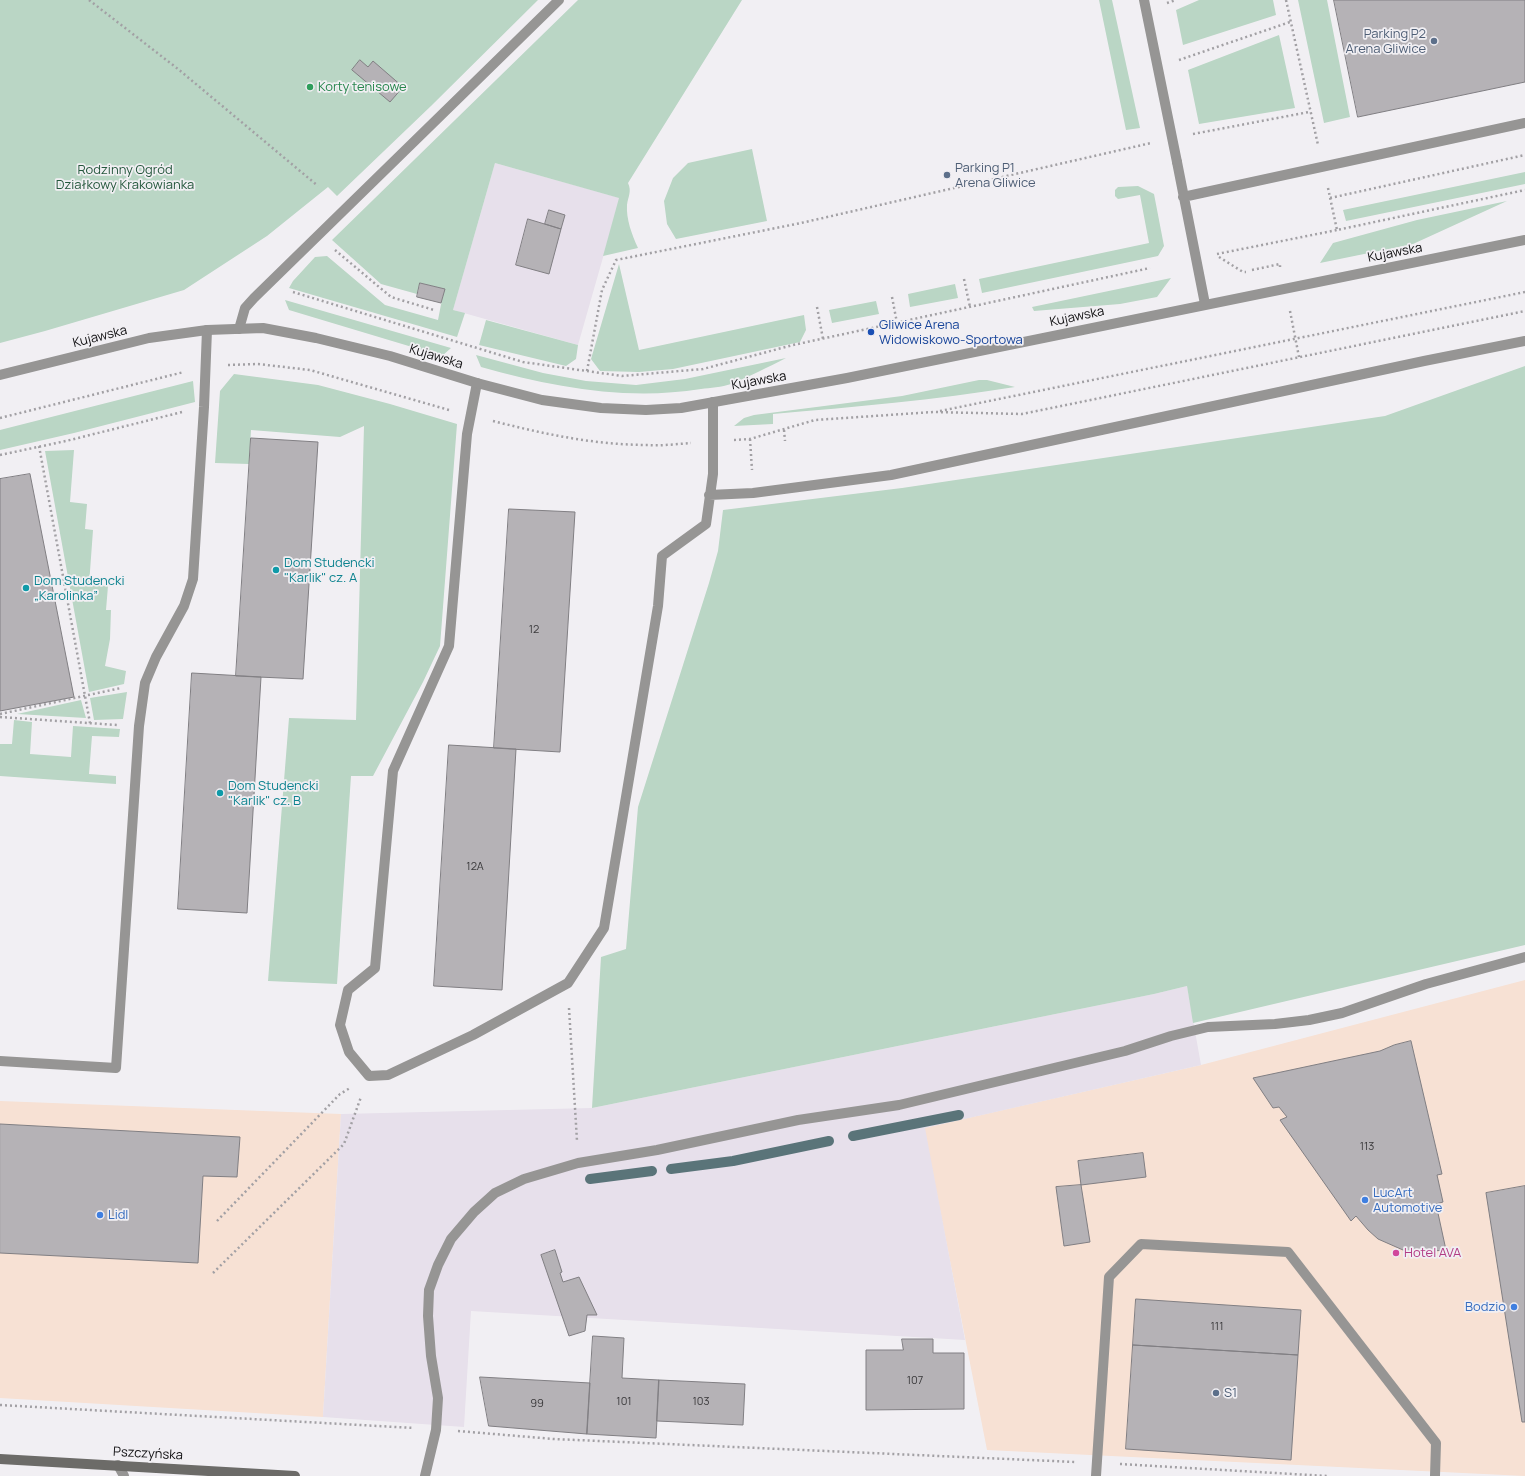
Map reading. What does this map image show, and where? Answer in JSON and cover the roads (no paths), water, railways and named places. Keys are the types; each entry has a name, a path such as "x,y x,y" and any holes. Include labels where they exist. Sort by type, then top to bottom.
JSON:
{"main road":[{"name":"Pszczyńska","path":"0,1458 295,1476"}],"street":[{"path":"239,329 245,308 254,298 559,0"},
{"path":"1144,0 1205,304"},
{"path":"1183,197 1525,123"},
{"name":"Kujawska","path":"0,375 149,338 207,330 263,328 316,338 390,356 477,383 542,400 601,408 646,410 681,408 905,366 1525,240"},
{"path":"0,1061 116,1068 139,726 145,683 156,657 184,606 192,579 204,407 207,330"},
{"path":"709,495 753,492 891,475 1525,341"},
{"path":"477,383 467,434 449,646 393,771 375,968 348,990 340,1025 350,1052 369,1076 388,1074 431,1055 473,1035 568,983 604,928 658,606 662,556 706,524 713,474 713,402"},
{"path":"425,1476 436,1430 438,1398 431,1356 428,1316 429,1290 438,1265 451,1239 474,1212 495,1194 524,1179 578,1163 656,1150 798,1120 899,1105 1124,1051 1171,1036 1208,1027 1275,1024 1309,1020 1342,1013 1426,984 1525,957"},
{"path":"1096,1476 1108,1277 1141,1244 1288,1252 1436,1443 1435,1476"},
{"path":"118,1465 124,1476"}],"waterway":[{"path":"853,1136 959,1115"},
{"path":"671,1169 733,1161 829,1141"},
{"path":"590,1179 652,1171"}],"place":[{"name":"Parking P2 Arena Gliwice","path":"1434,41"},
{"name":"Korty tenisowe","path":"310,87"},
{"name":"Parking P1 Arena Gliwice","path":"947,175"},
{"name":"Gliwice Arena Widowiskowo-Sportowa","path":"871,332"},
{"name":"Dom Studencki \"Karlik\" cz. A","path":"276,570"},
{"name":"Dom Studencki „Karolinka”","path":"26,588"},
{"name":"Dom Studencki \"Karlik\" cz. B","path":"220,793"},
{"name":"LucArt Automotive","path":"1365,1200"},
{"name":"Lidl","path":"100,1215"},
{"name":"Hotel AVA","path":"1396,1253"},
{"name":"Bodzio","path":"1514,1307"},
{"name":"S1","path":"1216,1393"}],"park label":[{"name":"Rodzinny Ogród Działkowy Krakowianka","path":"125,178"}]}
